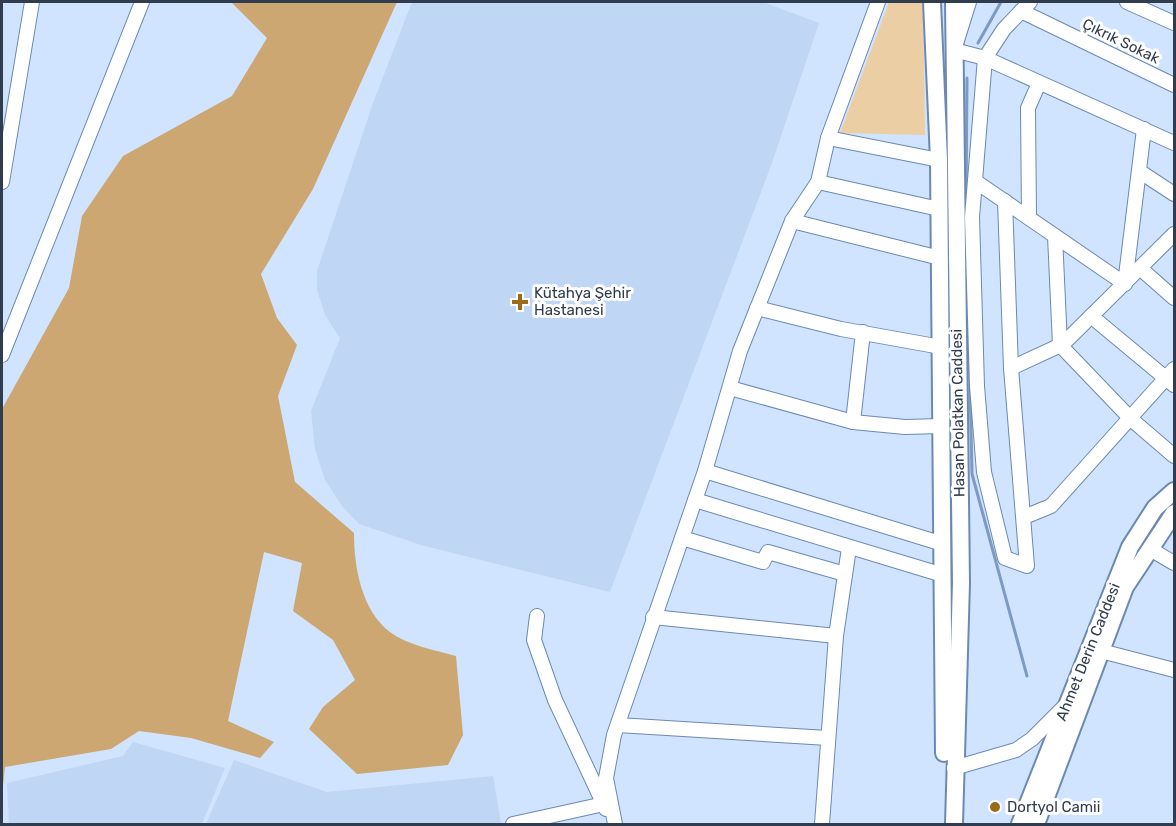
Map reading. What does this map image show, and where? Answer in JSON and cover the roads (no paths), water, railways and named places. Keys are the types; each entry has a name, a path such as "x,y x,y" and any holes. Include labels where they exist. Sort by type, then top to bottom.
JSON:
{"main road":[{"name":"Hasan Polatkan Caddesi","path":"932,2 939,160 944,825"},
{"name":"Hasan Polatkan Caddesi","path":"954,2 961,583 954,825"},
{"name":"Ahmet Derin Caddesi","path":"1020,825 1130,547 1155,508 1174,491"},
{"name":"Ahmet Derin Caddesi","path":"1036,825 1125,587 1174,513"}],"street":[{"path":"2,182 32,2"},
{"path":"2,355 142,2"},
{"path":"614,825 606,778 618,725 653,617 705,471 729,388 756,308 792,221 818,182 828,138 878,2"},
{"path":"969,2 954,50 985,58 1174,143"},
{"path":"1127,2 1174,22"},
{"path":"1005,201 1011,368 1027,566 1005,558 984,472 977,386 972,217 985,58 1004,29 1026,6"},
{"name":"Çıkrık Sokak","path":"1026,6 1174,85"},
{"path":"1029,218 1028,108 1039,83"},
{"path":"1125,284 1143,129"},
{"path":"828,138 939,160"},
{"path":"1139,171 1174,194"},
{"path":"975,181 1125,284"},
{"path":"818,182 939,209"},
{"path":"792,221 940,258"},
{"path":"1011,368 1060,345 1141,269 1174,234"},
{"path":"1055,236 1060,345 1131,419 1174,456"},
{"path":"1163,246 1174,255"},
{"path":"1141,269 1174,298"},
{"path":"756,308 941,347"},
{"path":"1024,517 1051,506 1172,378 1091,316"},
{"path":"853,422 863,332"},
{"path":"729,388 853,422 905,427 941,426"},
{"path":"705,471 943,544"},
{"path":"695,500 943,575"},
{"path":"682,538 763,562 768,552 845,574"},
{"path":"822,825 828,738 835,682 836,636 849,548"},
{"path":"1150,549 1174,563"},
{"path":"537,616 534,639 555,700 614,825"},
{"path":"653,617 836,636"},
{"path":"1101,651 1174,670"},
{"path":"954,768 1016,750 1032,739 1068,702"},
{"path":"618,725 828,738"},
{"path":"513,825 553,820 604,804"}],"waterway":[{"path":"978,43 1001,2"},
{"path":"966,210 967,78"},
{"path":"968,298 972,474 1027,676"}],"place":[{"name":"Kütahya Şehir Hastanesi","path":"520,302"},
{"name":"Dortyol Camii","path":"995,807"}]}
